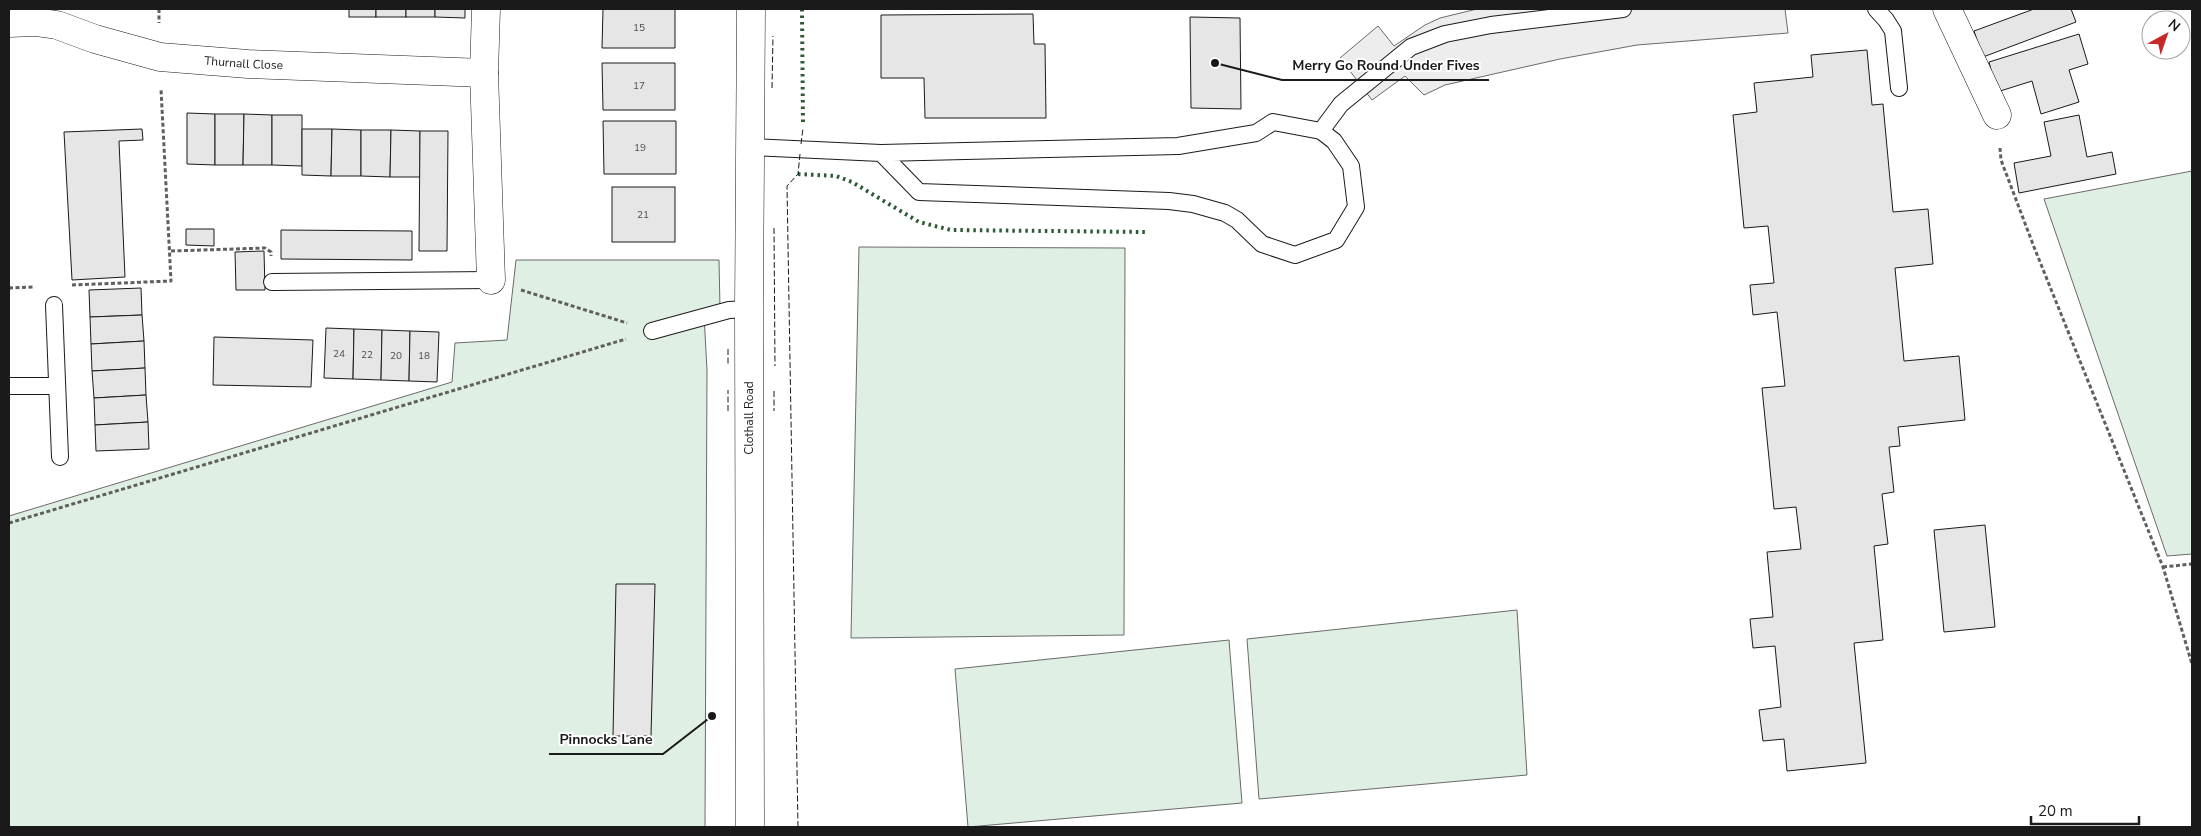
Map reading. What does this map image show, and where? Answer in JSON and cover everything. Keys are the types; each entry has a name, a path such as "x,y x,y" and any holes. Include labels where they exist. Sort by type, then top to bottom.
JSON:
{"street":[{"path":"486,9 484,73 491,280"},
{"name":"Clothall Road","path":"750,827 749,309 751,9"},
{"path":"1947,9 1997,115"},
{"name":"Thurnall Close","path":"9,22 35,22 56,25 95,39 160,57 248,64 484,73"}],"lane":[{"path":"1321,131 1342,104 1411,47 1445,34 1491,25 1623,9"},
{"path":"1876,9 1886,20 1893,32 1899,88"},
{"path":"750,147 881,153 1178,146 1256,133 1273,122 1321,131 1334,141 1350,166 1356,207 1336,240 1295,255 1262,244 1226,213 1193,204 1169,201 919,192 881,153"},
{"path":"272,282 491,280"},
{"path":"54,305 60,457"},
{"path":"652,331 729,310 749,309"},
{"path":"9,386 57,386"}],"path":[{"path":"66,285 172,281 160,57"},
{"path":"1997,115 2001,160 2162,567 2192,664"},
{"path":"171,251 265,248 271,252 272,282"},
{"path":"491,280 652,331"},
{"path":"9,288 38,287"},
{"path":"9,522 652,331"},
{"path":"2162,567 2192,564"}],"green space":[{"path":"2192,171 2192,554 2167,556 2044,199"},
{"path":"859,247 1125,248 1124,635 851,638"},
{"path":"516,260 719,260 720,309 704,315 707,370 705,827 9,827 9,516 452,382 455,343 507,340"},
{"path":"1517,610 1527,775 1259,799 1247,639"},
{"path":"1229,640 1242,803 968,827 955,669"}],"shaded area":[{"path":"1477,9 1785,9 1788,33 1637,45 1560,59 1445,85 1424,95 1405,76 1372,100 1340,58 1378,26 1394,46 1425,25 1440,18"}],"building":[{"path":"349,9 376,9 376,17 349,17"},
{"path":"376,9 406,9 406,17 376,17"},
{"path":"406,9 435,9 435,17 406,17"},
{"path":"435,9 465,9 465,18 435,17"},
{"path":"603,9 675,9 675,48 602,48"},
{"path":"2034,9 2071,9 2076,22 1983,57 1974,31"},
{"path":"1033,14 1034,44 1045,44 1046,118 925,118 924,78 881,78 881,15"},
{"path":"1190,17 1240,18 1241,109 1191,108"},
{"path":"2079,34 2088,64 2069,70 2079,102 2041,114 2032,81 1997,92 1989,62"},
{"path":"1867,50 1872,105 1883,104 1893,212 1928,209 1933,264 1895,268 1904,361 1959,356 1965,420 1898,427 1900,446 1889,447 1894,492 1882,494 1888,544 1874,546 1883,640 1854,643 1866,763 1787,771 1784,739 1763,741 1759,710 1781,707 1775,646 1753,648 1750,619 1773,617 1767,552 1801,549 1796,507 1774,509 1762,388 1785,386 1777,312 1753,315 1750,285 1774,283 1768,226 1744,228 1733,115 1757,112 1754,83 1813,77 1811,55"},
{"path":"602,63 675,63 675,110 603,110"},
{"path":"187,113 215,114 215,165 187,164"},
{"path":"215,114 244,114 243,165 215,165"},
{"path":"244,114 272,115 272,165 243,165"},
{"path":"272,115 302,115 302,166 272,165"},
{"path":"2079,115 2087,157 2112,152 2116,174 2019,193 2014,163 2051,156 2044,122"},
{"path":"603,121 676,121 676,174 604,174"},
{"path":"142,129 143,140 119,141 125,277 72,280 64,132"},
{"path":"302,129 332,129 331,176 302,175"},
{"path":"332,129 361,130 361,176 331,176"},
{"path":"361,130 391,130 390,177 361,176"},
{"path":"391,130 420,131 420,177 390,177"},
{"path":"420,131 448,131 447,251 419,251"},
{"path":"612,187 675,187 675,242 612,242"},
{"path":"186,229 214,229 214,246 186,245"},
{"path":"281,230 412,231 412,260 281,259"},
{"path":"264,251 265,290 236,290 235,252"},
{"path":"141,288 142,315 90,317 89,290"},
{"path":"142,315 144,341 91,344 90,317"},
{"path":"326,328 354,329 353,379 324,378"},
{"path":"354,329 382,330 381,380 353,379"},
{"path":"382,330 410,331 409,381 381,380"},
{"path":"410,331 439,332 437,382 409,381"},
{"path":"214,337 313,340 311,387 213,385"},
{"path":"144,341 145,368 92,371 91,344"},
{"path":"145,368 146,395 94,398 92,371"},
{"path":"146,395 148,422 95,425 94,398"},
{"path":"148,422 149,449 96,451 95,425"},
{"path":"1985,525 1995,627 1944,632 1934,530"},
{"path":"616,584 655,584 651,736 613,736"}],"hedge":[{"path":"802,9 803,126"},
{"path":"798,174 836,176 852,182 919,222 951,230 1147,232"}],"fence":[{"path":"772,88 773,36"},
{"path":"801,144 803,128"},
{"path":"798,827 787,186 798,174 800,154"},
{"path":"774,228 775,366"},
{"path":"728,349 728,366"},
{"path":"728,390 728,411"},
{"path":"774,391 774,411"}],"place":[{"name":"Merry Go Round Under Fives","path":"1215,63"},
{"name":"Pinnocks Lane","path":"712,716"}]}
